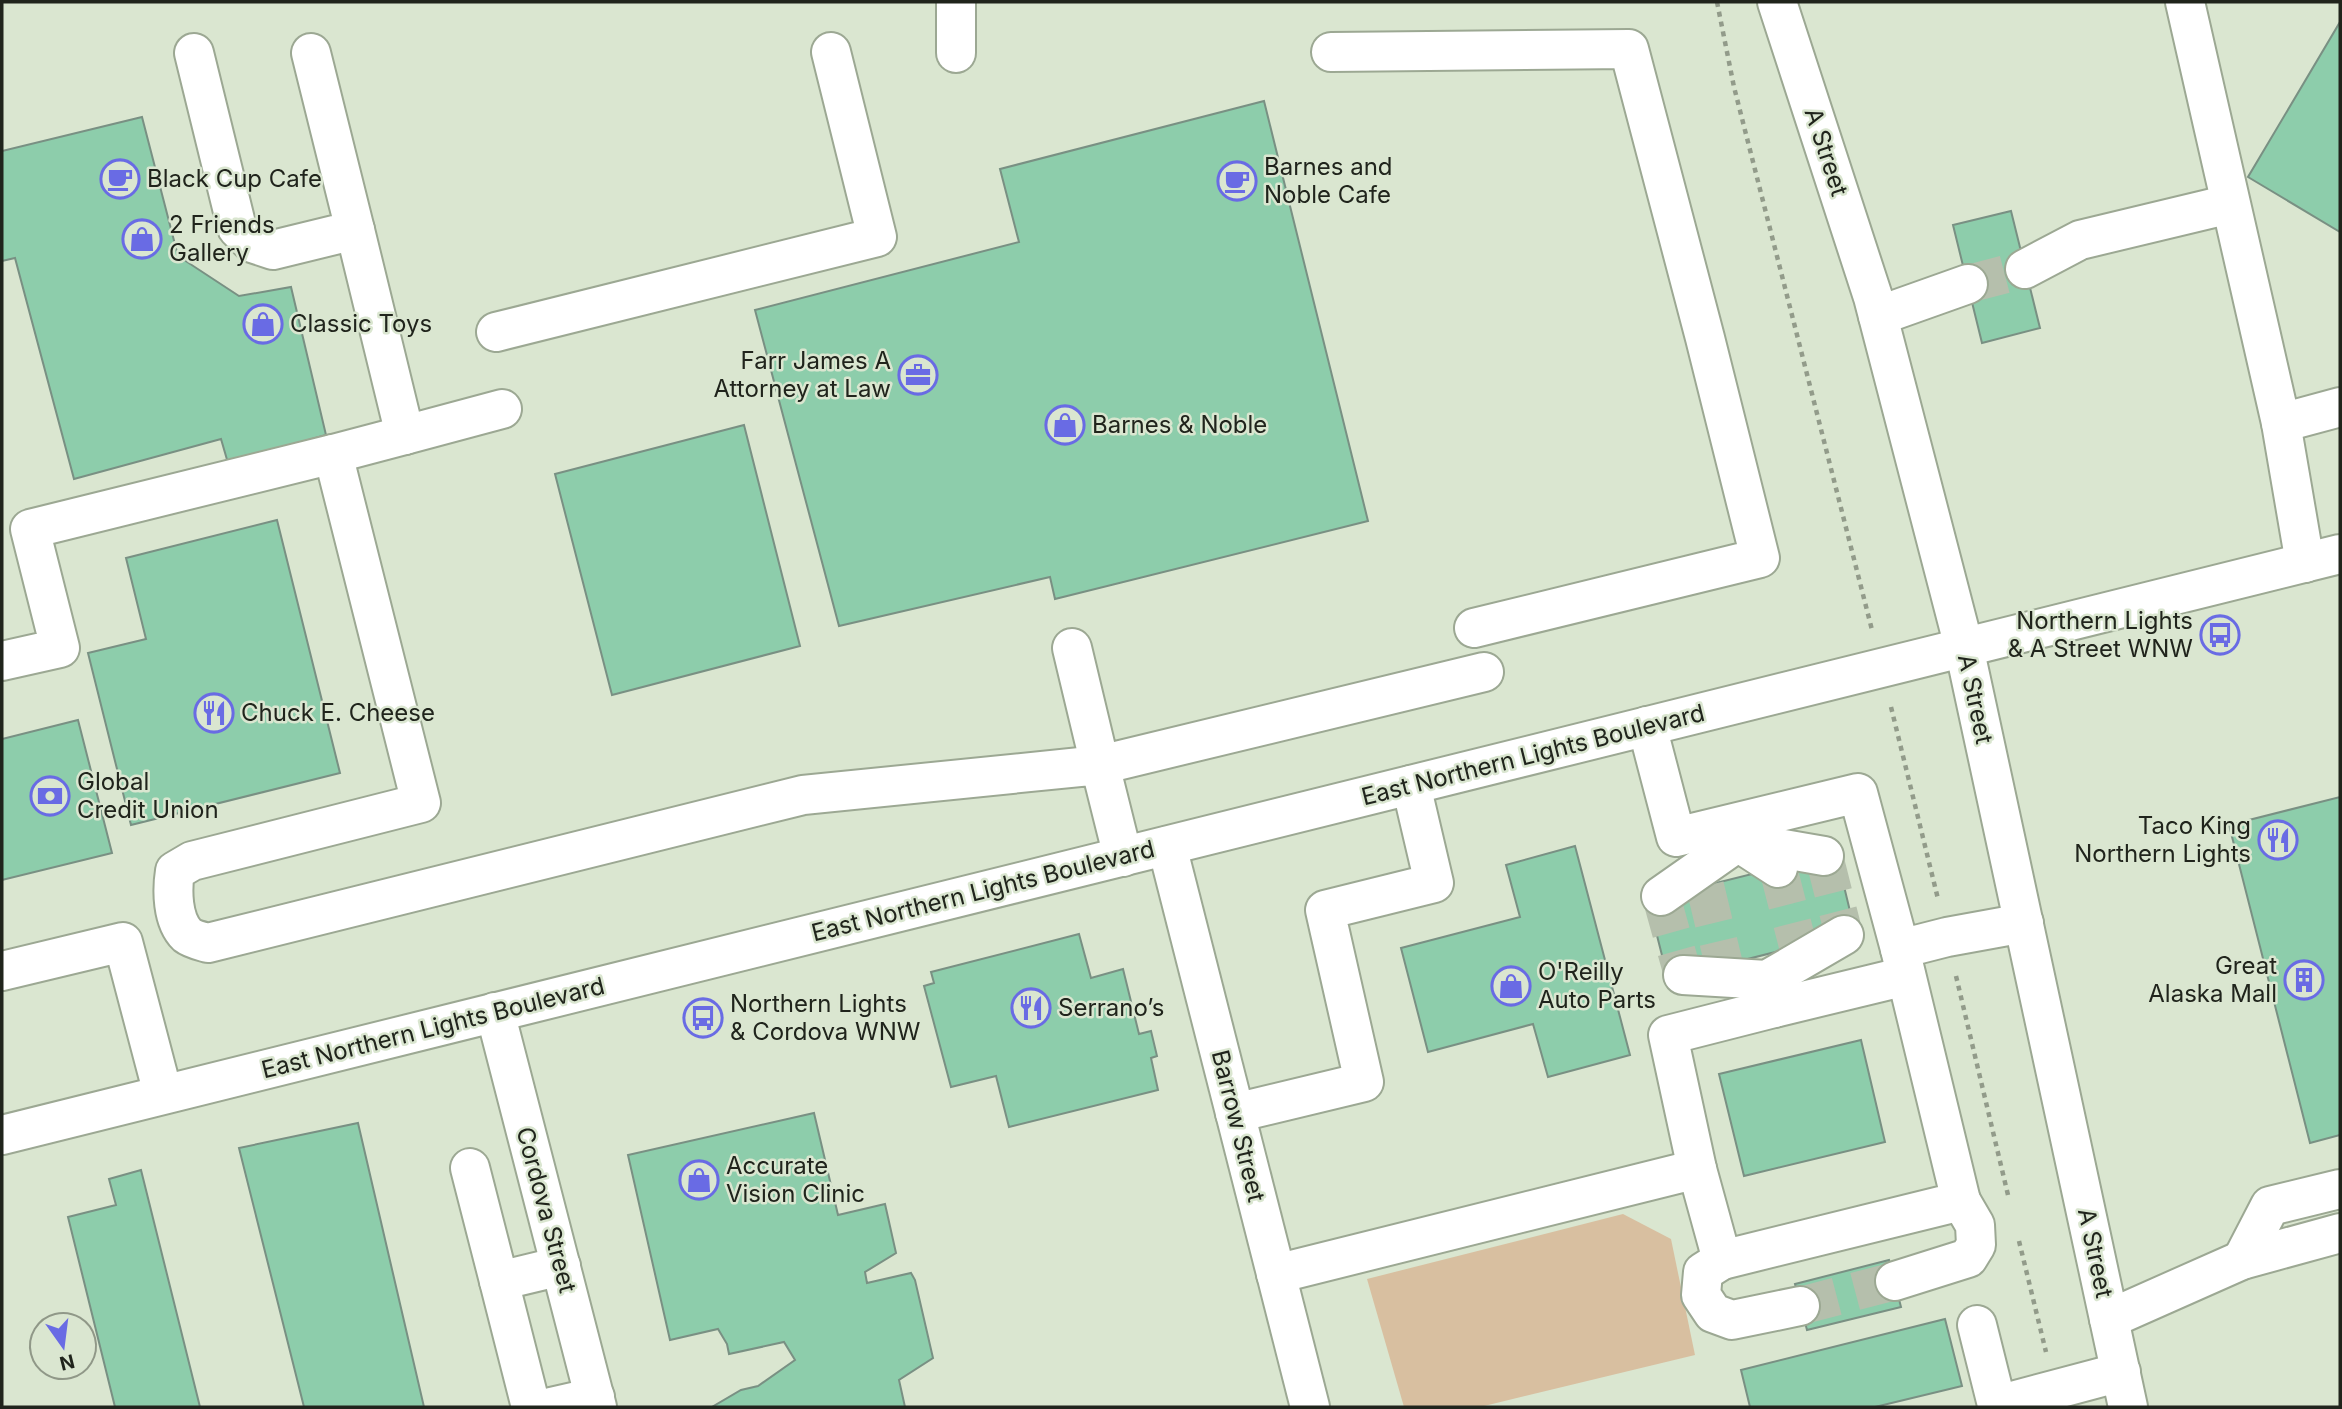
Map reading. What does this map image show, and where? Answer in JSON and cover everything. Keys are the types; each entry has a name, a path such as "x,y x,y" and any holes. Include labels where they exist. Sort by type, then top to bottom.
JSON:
{"main road":[{"path":"956,2 956,53"},
{"name":"A Street","path":"1777,2 1878,316 1964,647 2124,1390"},
{"path":"2185,2 2281,423 2323,559"},
{"path":"1331,52 1629,50 1760,558 1474,628"},
{"path":"496,332 877,237 831,52"},
{"path":"194,53 237,228 252,243 273,250 355,230"},
{"path":"311,53 405,435"},
{"path":"2025,269 2080,240 2230,204"},
{"path":"1878,316 1968,284"},
{"path":"2281,423 2340,407"},
{"path":"3,661 60,648 30,529 502,409"},
{"path":"332,454 421,803 192,861 175,871 172,890 180,926 189,937 208,943 803,795 1100,765 1484,672"},
{"name":"East Northern Lights Boulevard","path":"2,1135 2323,559"},
{"path":"1072,648 1123,856"},
{"path":"1647,726 1676,837 1736,832 1858,793 1903,962 1961,1201 1975,1225 1976,1245 1968,1258 1895,1282"},
{"path":"1235,1113 1364,1082 1325,910 1434,883 1411,785"},
{"path":"1736,832 1824,856"},
{"path":"1736,832 1778,868"},
{"path":"1705,886 1736,832"},
{"path":"1661,896 1736,832"},
{"name":"Barrow Street","path":"1167,846 1310,1407"},
{"path":"1722,1260 1697,1169 1668,1035 1771,994 1903,962 1947,937 2024,923"},
{"path":"1771,994 1844,935"},
{"path":"2,971 123,942 163,1094"},
{"path":"1771,994 1798,946"},
{"path":"1724,965 1771,994"},
{"path":"1683,975 1771,994"},
{"name":"Cordova Street","path":"495,1012 596,1402"},
{"path":"470,1168 531,1407"},
{"path":"1276,1274 1697,1169"},
{"path":"2242,1261 2270,1206 2340,1189"},
{"path":"1800,1306 1732,1320 1713,1313 1701,1296 1703,1272 1722,1260 1961,1201"},
{"path":"2109,1319 2242,1261 2340,1233"},
{"path":"499,1281 562,1266"},
{"path":"1977,1325 1998,1406 2124,1390"},
{"path":"551,1407 596,1402"}],"shaded area":[{"path":"1623,1214 1671,1239 1695,1355 1480,1407 1404,1407 1367,1279"}],"building":[{"path":"2340,22 2340,232 2248,177"},
{"name":"Barnes & Noble","path":"1264,101 1368,521 1055,599 1050,577 839,626 755,310 1019,242 1000,169"},
{"path":"142,117 178,256 239,296 291,287 326,435 228,463 221,439 74,479 15,258 2,261 2,151"},
{"path":"2011,211 2040,328 1982,343 1953,225"},
{"path":"744,425 800,646 612,695 555,474"},
{"name":"Chuck E. Cheese","path":"277,520 340,773 131,825 88,653 146,639 126,558"},
{"name":"Global Credit Union","path":"78,720 112,853 2,880 2,739"},
{"name":"Great Alaska Mall","path":"2340,797 2340,1135 2310,1143 2229,825"},
{"name":"O'Reilly Auto Parts","path":"1575,846 1630,1055 1548,1077 1533,1024 1428,1052 1401,948 1520,917 1506,865"},
{"path":"1836,853 1855,932 1668,979 1648,900"},
{"name":"Serrano’s","path":"1079,934 1091,978 1123,969 1139,1034 1151,1031 1157,1056 1151,1058 1158,1090 1009,1127 996,1076 951,1087 924,986 934,983 931,972"},
{"path":"1861,1040 1885,1142 1744,1176 1719,1074"},
{"path":"814,1113 838,1215 885,1204 896,1253 865,1272 867,1283 911,1273 915,1280 933,1358 899,1380 905,1407 712,1407 741,1390 758,1386 795,1360 784,1342 729,1354 727,1344 718,1329 670,1340 628,1155"},
{"path":"358,1123 424,1407 304,1407 239,1148"},
{"path":"141,1170 200,1407 115,1407 98,1338 98,1311 91,1311 68,1217 116,1205 109,1179"},
{"path":"1889,1260 1901,1307 1807,1330 1795,1284"},
{"path":"1945,1319 1962,1386 1875,1407 1750,1407 1741,1370"}],"tunnel":[{"path":"1968,284 2025,269"},
{"path":"1824,856 1844,935"},
{"path":"1778,868 1798,946"},
{"path":"1705,886 1724,965"},
{"path":"1661,896 1683,975"},
{"path":"1800,1306 1895,1281"}],"place":[{"name":"Black Cup Cafe","path":"120,179"},
{"name":"Barnes and Noble Cafe","path":"1237,181"},
{"name":"2 Friends Gallery","path":"142,239"},
{"name":"Classic Toys","path":"263,324"},
{"name":"Farr James A Attorney at Law","path":"918,375"},
{"name":"Barnes & Noble","path":"1065,425"},
{"name":"Northern Lights & A Street WNW","path":"2220,635"},
{"name":"Chuck E. Cheese","path":"214,713"},
{"name":"Global Credit Union","path":"50,796"},
{"name":"Taco King Northern Lights","path":"2278,840"},
{"name":"Great Alaska Mall","path":"2304,980"},
{"name":"O'Reilly Auto Parts","path":"1511,986"},
{"name":"Serrano’s","path":"1031,1008"},
{"name":"Northern Lights & Cordova WNW","path":"703,1018"},
{"name":"Accurate Vision Clinic","path":"699,1180"}]}
